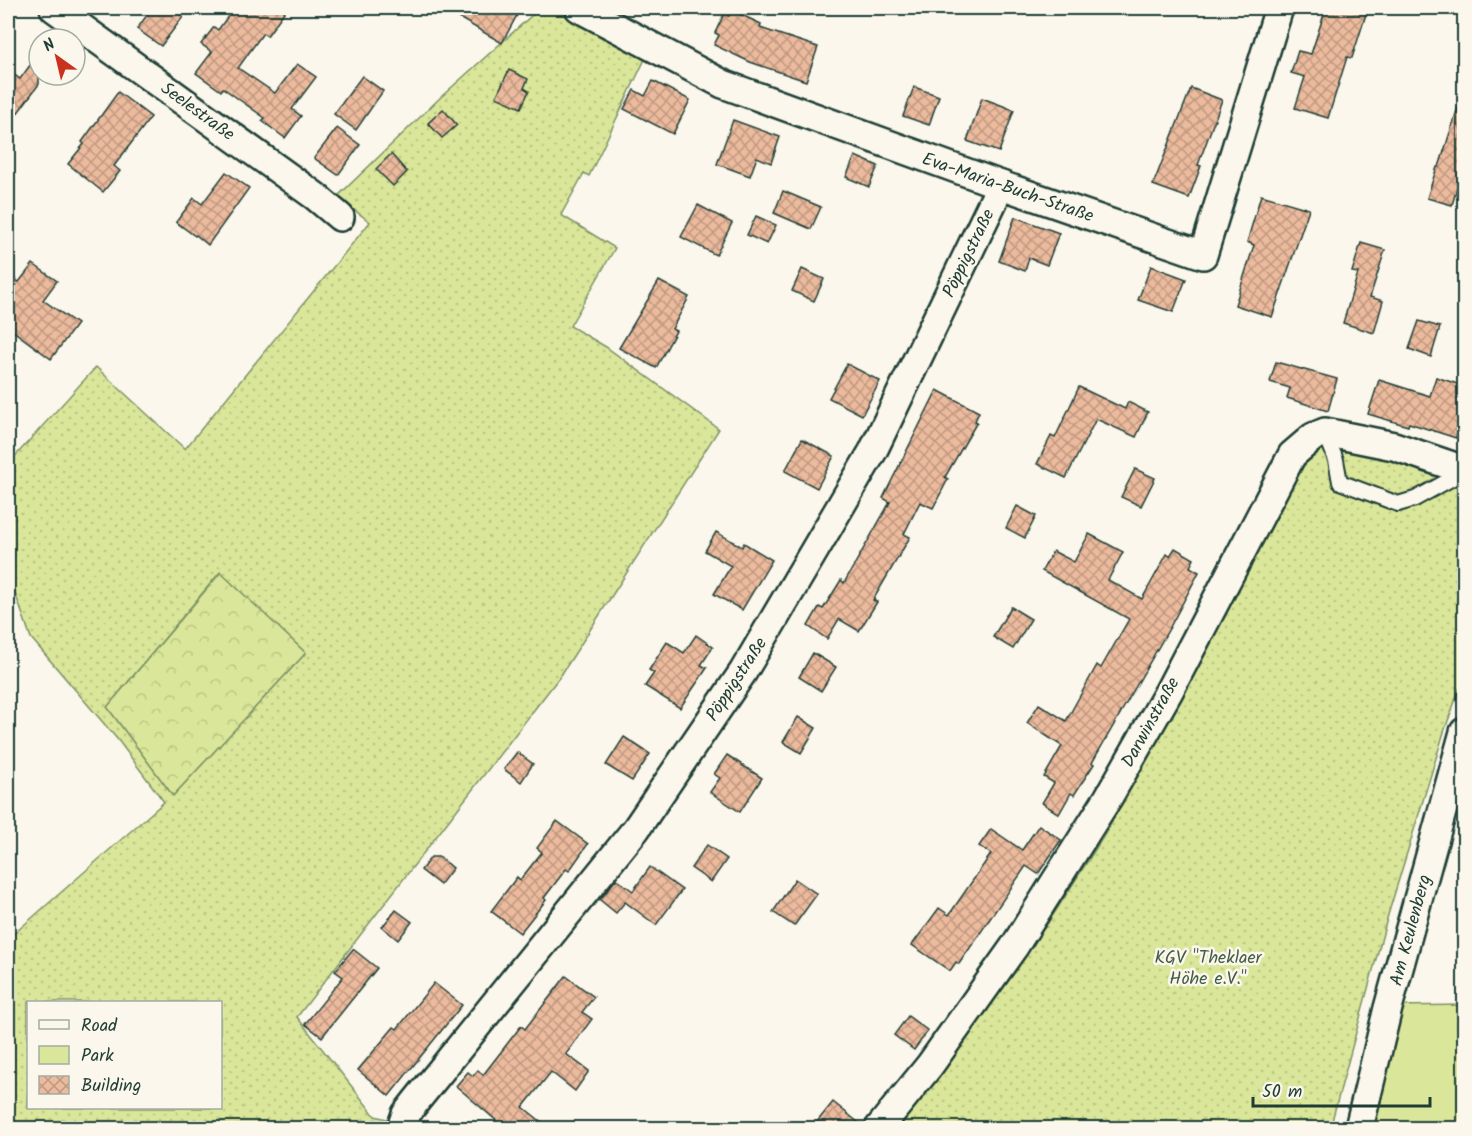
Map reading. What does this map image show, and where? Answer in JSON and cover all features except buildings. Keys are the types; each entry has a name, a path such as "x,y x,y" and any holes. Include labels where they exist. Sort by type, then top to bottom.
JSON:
{"street":[{"name":"Seelestraße","path":"54,8 315,196 340,217"},
{"name":"Eva-Maria-Buch-Straße","path":"579,8 723,84 1001,185 1203,255 1280,8"},
{"name":"Pöppigstraße","path":"401,1128 406,1114 417,1100 636,829 743,672 873,451 1001,185"},
{"path":"1325,432 1394,446 1461,469"},
{"name":"Darwinstraße","path":"879,1128 930,1065 1014,947 1108,798 1169,690 1292,455 1313,437 1325,432"},
{"name":"Am Keulenberg","path":"1359,1128 1388,1008 1464,732"}],"lane":[{"path":"1325,432 1336,460 1340,482 1398,504 1415,499 1451,479 1461,469"}],"green space":[{"path":"540,8 557,8 646,57 589,176 584,173 561,215 615,248 570,326 606,347 719,429 561,675 297,1017 375,1116 395,1121 394,1128 8,1128 8,939 164,802 118,740 31,638 8,573 8,464 96,367 185,449 370,222 337,197 442,96","holes":["220,572 306,653 173,796 107,707"]},
{"name":"KGV \"Theklaer Höhe e.V.\"","path":"1339,440 1464,478 1464,676 1444,732 1388,915 1331,1128 892,1128 1048,923 1107,831 1304,456 1320,444"},
{"path":"221,572 306,653 173,796 107,707"},
{"path":"1464,1005 1464,1128 1370,1128 1398,1006"}]}
